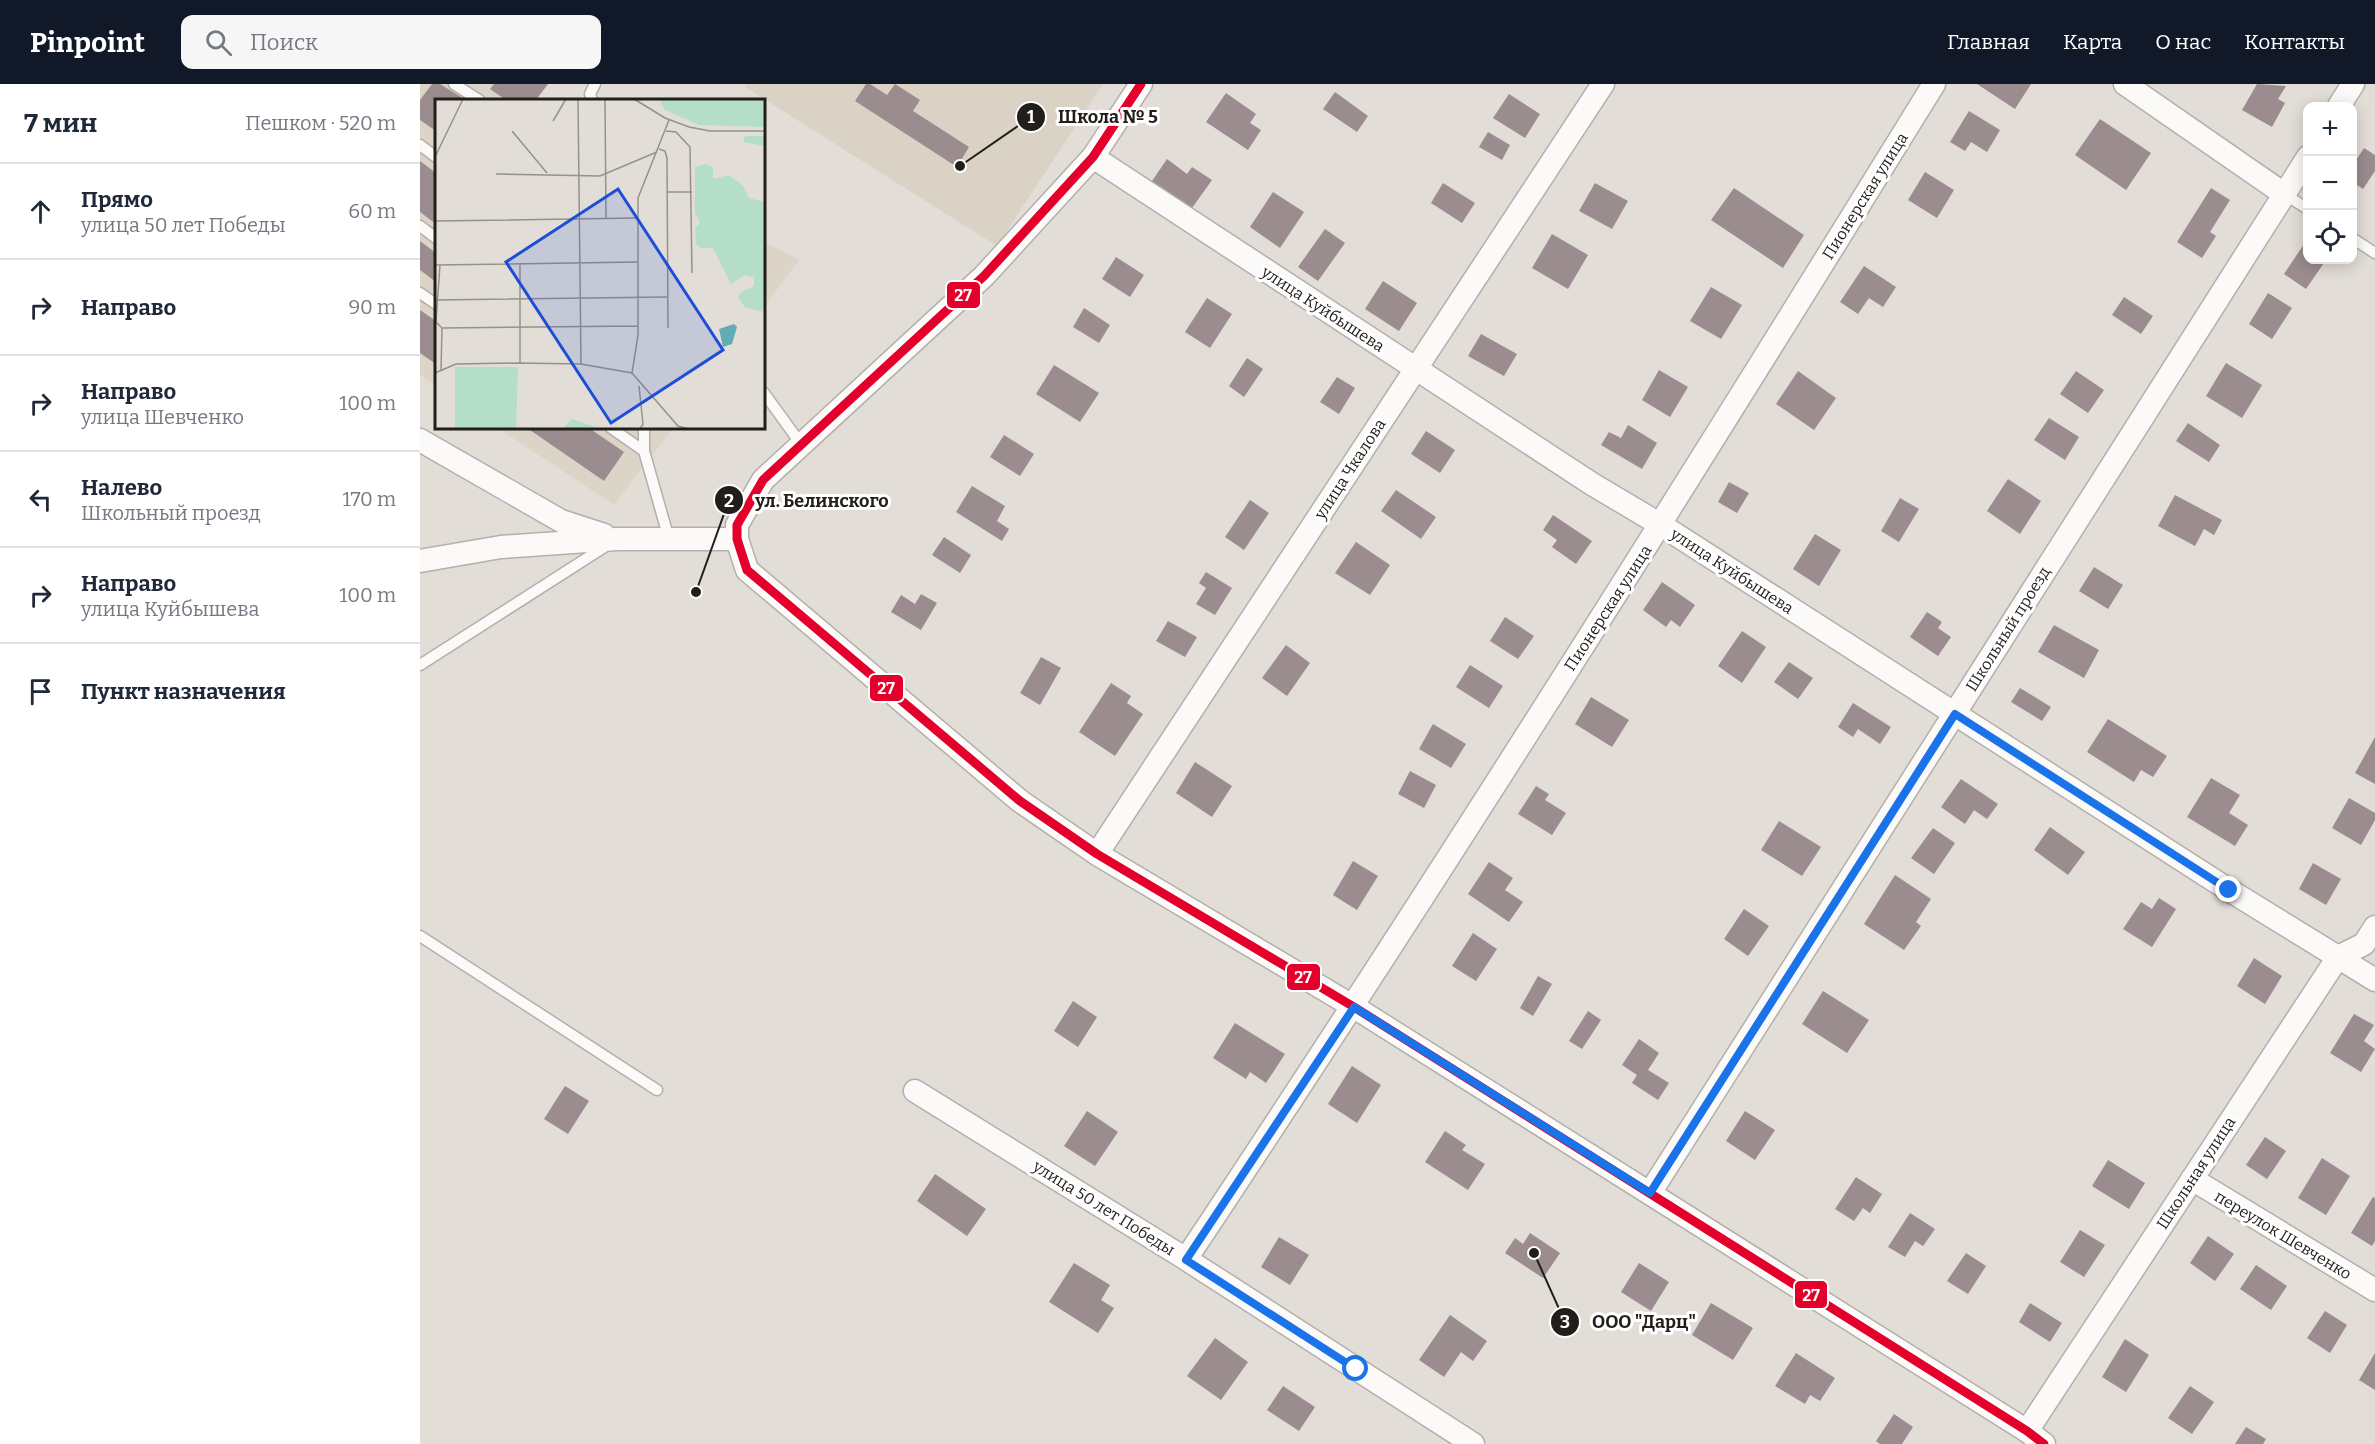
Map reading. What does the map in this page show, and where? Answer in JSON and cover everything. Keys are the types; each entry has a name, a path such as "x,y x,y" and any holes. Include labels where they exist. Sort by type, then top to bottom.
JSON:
{"street":[{"path":"1141,84 1093,157 984,276 763,480 737,525 736,539 747,570 1020,801 1097,854 1354,1007 2035,1437"},
{"name":"улица Чкалова","path":"1097,854 1603,84"},
{"name":"Пионерская улица","path":"1186,1260 1354,1007 1661,525 1934,84"},
{"path":"2125,84 2284,194"},
{"path":"2342,102 2353,84"},
{"name":"улица Куйбышева","path":"1093,157 1592,484 1661,525 2229,890 2375,980"},
{"name":"Школьный проезд","path":"1650,1193 2303,163"},
{"path":"420,440 561,521 617,539"},
{"path":"420,561 501,547 617,539 736,539"},
{"name":"Школьная улица","path":"2035,1437 2192,1179 2338,957 2364,944 2375,927"},
{"name":"улица 50 лет Победы","path":"915,1091 1186,1260 1473,1444"},
{"name":"переулок Шевченко","path":"2192,1179 2375,1290"}],"lane":[{"path":"454,84 471,89"},
{"path":"592,99 590,94 595,84"},
{"path":"420,145 435,156"},
{"path":"2284,194 2303,206"},
{"path":"420,226 435,237"},
{"path":"2357,241 2375,253"},
{"path":"420,293 435,303"},
{"path":"765,394 801,444"},
{"path":"612,429 644,451"},
{"path":"644,429 644,451 669,539"},
{"path":"420,665 617,539"},
{"path":"420,936 657,1090"}],"shaded area":[{"path":"420,84 548,84 537,99 435,99 435,385 420,375"},
{"path":"747,84 1103,84 997,246 745,87"},
{"path":"765,242 799,260 765,306"},
{"path":"500,429 672,429 614,505"}],"building":[{"path":"432,84 440,84 464,99 435,99 435,130 420,120 420,100"},
{"path":"494,84 548,84 537,99 505,99 490,89"},
{"path":"866,84 870,84 887,95 895,84 920,100 913,111 969,147 957,167 855,101"},
{"path":"1977,84 2031,84 2015,109"},
{"path":"2257,84 2286,86 2278,99 2285,103 2272,127 2242,110"},
{"path":"1335,92 1368,116 1357,132 1323,109"},
{"path":"1226,93 1256,114 1250,123 1261,130 1248,150 1206,122"},
{"path":"1509,94 1540,114 1525,138 1493,118"},
{"path":"1969,111 2000,130 1987,152 1971,142 1965,151 1950,142"},
{"path":"2100,119 2151,153 2126,190 2075,155"},
{"path":"1488,132 1510,145 1502,160 1479,147"},
{"path":"2364,148 2375,155 2375,171 2363,189 2357,185 2357,158"},
{"path":"1167,159 1187,174 1192,167 1212,180 1192,208 1152,181"},
{"path":"420,161 435,172 435,223 420,212"},
{"path":"1925,172 1954,190 1937,218 1908,200"},
{"path":"1443,183 1475,203 1462,223 1431,203"},
{"path":"1595,183 1628,201 1612,229 1579,211"},
{"path":"1734,188 1804,235 1783,268 1711,220"},
{"path":"2211,188 2230,200 2210,232 2216,236 2202,258 2177,242"},
{"path":"1273,192 1304,212 1280,248 1250,227"},
{"path":"1325,229 1345,243 1318,281 1298,267"},
{"path":"1552,234 1588,255 1568,289 1532,268"},
{"path":"420,241 435,252 435,281 420,270"},
{"path":"2303,246 2303,264 2323,264 2306,289 2284,274"},
{"path":"1116,257 1144,275 1130,297 1102,279"},
{"path":"1864,266 1896,287 1883,307 1869,298 1858,314 1840,302"},
{"path":"1383,281 1417,303 1399,331 1365,309"},
{"path":"1711,287 1742,305 1721,339 1690,321"},
{"path":"2268,293 2292,308 2272,339 2249,324"},
{"path":"2124,297 2153,316 2141,334 2112,315"},
{"path":"1207,298 1232,314 1210,348 1185,332"},
{"path":"1084,308 1110,325 1099,343 1073,327"},
{"path":"420,310 435,320 435,363 420,353"},
{"path":"1481,334 1517,354 1504,376 1468,356"},
{"path":"1247,358 1263,369 1244,397 1229,386"},
{"path":"2226,363 2262,385 2242,418 2206,396"},
{"path":"1054,365 1099,393 1080,422 1036,394"},
{"path":"1659,370 1688,387 1670,417 1642,400"},
{"path":"1798,371 1836,398 1814,430 1776,404"},
{"path":"2076,371 2104,390 2088,413 2060,394"},
{"path":"1337,377 1355,388 1339,414 1320,402"},
{"path":"2049,418 2079,437 2065,460 2034,440"},
{"path":"2188,423 2220,445 2209,462 2176,441"},
{"path":"1628,425 1657,443 1642,469 1601,445 1609,432 1621,438"},
{"path":"528,429 590,429 624,452 604,481"},
{"path":"1426,431 1455,450 1440,473 1411,454"},
{"path":"1004,435 1034,454 1020,476 990,457"},
{"path":"2008,479 2041,501 2020,534 1987,511"},
{"path":"1729,482 1749,493 1737,513 1718,502"},
{"path":"972,486 1005,506 997,521 1009,529 1002,541 956,512"},
{"path":"1396,490 1436,517 1421,539 1381,511"},
{"path":"2175,495 2222,520 2214,535 2204,529 2195,546 2158,526"},
{"path":"1900,498 1919,509 1899,542 1881,531"},
{"path":"1250,500 1269,513 1244,550 1225,537"},
{"path":"1553,515 1592,541 1576,564 1552,547 1557,540 1543,530"},
{"path":"1815,534 1841,550 1819,586 1793,569"},
{"path":"944,537 971,555 960,573 932,555"},
{"path":"1356,542 1390,565 1370,595 1335,573"},
{"path":"2094,567 2123,585 2108,609 2079,591"},
{"path":"1206,572 1232,588 1215,615 1196,604 1206,588 1199,583"},
{"path":"1662,582 1695,605 1680,627 1671,620 1666,627 1643,610"},
{"path":"921,594 937,603 921,630 891,612 901,595 915,604"},
{"path":"1927,612 1942,622 1938,628 1951,637 1938,656 1910,637"},
{"path":"1505,617 1534,636 1518,659 1490,641"},
{"path":"1168,621 1197,637 1185,657 1156,641"},
{"path":"2054,625 2099,650 2084,678 2038,652"},
{"path":"1742,631 1766,647 1742,683 1718,666"},
{"path":"1286,645 1310,663 1287,696 1262,678"},
{"path":"1041,657 1061,668 1040,705 1020,693"},
{"path":"1789,662 1813,678 1798,699 1774,682"},
{"path":"1470,665 1503,686 1489,708 1456,687"},
{"path":"1111,683 1131,696 1127,703 1143,714 1115,756 1079,732"},
{"path":"2020,688 2051,707 2042,721 2011,702"},
{"path":"1591,697 1629,720 1612,747 1575,724"},
{"path":"1853,703 1891,727 1880,744 1858,729 1853,737 1838,727"},
{"path":"2108,719 2167,756 2153,777 2141,770 2134,782 2087,752"},
{"path":"1433,724 1466,744 1451,768 1419,749"},
{"path":"2375,737 2375,784 2355,773"},
{"path":"1195,762 1232,786 1212,817 1176,793"},
{"path":"1410,771 1436,785 1424,808 1398,794"},
{"path":"2211,778 2240,795 2229,813 2248,825 2235,846 2187,817"},
{"path":"1961,779 1998,804 1987,819 1974,810 1965,824 1941,807"},
{"path":"1536,786 1549,794 1545,800 1566,813 1552,835 1518,814"},
{"path":"2349,798 2375,813 2375,820 2361,845 2332,828"},
{"path":"1779,821 1821,847 1802,876 1761,850"},
{"path":"2050,827 2085,852 2068,875 2034,850"},
{"path":"1933,828 1955,843 1934,874 1911,858"},
{"path":"1353,861 1378,876 1357,910 1333,895"},
{"path":"1489,862 1513,878 1505,890 1523,902 1509,922 1468,894"},
{"path":"2313,863 2341,879 2326,905 2299,889"},
{"path":"1895,875 1931,899 1916,922 1921,926 1904,950 1864,924"},
{"path":"2159,898 2176,909 2152,947 2123,929 2141,902 2152,909"},
{"path":"1744,909 1769,926 1748,956 1724,939"},
{"path":"1473,933 1497,949 1476,981 1452,966"},
{"path":"2254,958 2282,976 2265,1004 2237,986"},
{"path":"1538,976 1552,984 1533,1016 1520,1008"},
{"path":"1823,991 1869,1020 1847,1053 1802,1024"},
{"path":"1073,1001 1097,1017 1078,1047 1054,1031"},
{"path":"1588,1011 1601,1020 1582,1049 1569,1041"},
{"path":"2354,1014 2374,1025 2364,1041 2375,1049 2361,1072 2330,1053"},
{"path":"1235,1023 1285,1054 1266,1083 1250,1072 1246,1079 1213,1058"},
{"path":"1639,1039 1659,1053 1648,1070 1669,1083 1658,1100 1632,1083 1637,1075 1622,1065"},
{"path":"1352,1066 1381,1085 1357,1123 1328,1104"},
{"path":"565,1086 589,1101 568,1134 544,1119"},
{"path":"1087,1111 1118,1132 1095,1166 1064,1146"},
{"path":"1745,1111 1775,1130 1755,1160 1726,1141"},
{"path":"1445,1131 1466,1145 1462,1150 1485,1164 1468,1190 1425,1162"},
{"path":"2265,1137 2286,1151 2267,1179 2246,1165"},
{"path":"2322,1158 2350,1176 2326,1215 2298,1198"},
{"path":"2108,1160 2145,1183 2129,1209 2092,1186"},
{"path":"935,1174 986,1209 967,1236 917,1201"},
{"path":"1856,1177 1882,1194 1870,1213 1863,1208 1854,1221 1835,1209"},
{"path":"2373,1197 2375,1198 2375,1241 2372,1246 2351,1233"},
{"path":"1910,1213 1935,1229 1923,1246 1915,1241 1905,1257 1888,1247"},
{"path":"2080,1230 2105,1245 2084,1277 2060,1262"},
{"path":"1530,1233 1560,1253 1543,1278 1505,1253 1515,1238 1523,1244"},
{"path":"2208,1236 2234,1254 2215,1281 2190,1263"},
{"path":"1279,1237 1309,1255 1290,1285 1261,1267"},
{"path":"1966,1253 1986,1266 1968,1294 1947,1281"},
{"path":"1074,1263 1110,1285 1101,1300 1114,1308 1098,1333 1049,1302"},
{"path":"1639,1263 1669,1282 1651,1311 1621,1292"},
{"path":"2256,1265 2287,1286 2271,1310 2240,1289"},
{"path":"1711,1303 1753,1328 1733,1360 1692,1335"},
{"path":"2030,1303 2062,1323 2050,1342 2019,1322"},
{"path":"2325,1311 2347,1325 2330,1353 2307,1338"},
{"path":"1450,1315 1487,1341 1473,1361 1461,1352 1444,1377 1419,1360"},
{"path":"1215,1338 1248,1362 1221,1400 1187,1376"},
{"path":"2125,1339 2149,1355 2126,1392 2102,1377"},
{"path":"1796,1353 1835,1378 1820,1401 1810,1395 1805,1404 1775,1386"},
{"path":"2375,1353 2375,1390 2359,1380"},
{"path":"1283,1386 1315,1407 1299,1431 1267,1410"},
{"path":"2190,1386 2214,1402 2192,1434 2168,1418"},
{"path":"1894,1414 1913,1427 1902,1444 1880,1444 1876,1441"},
{"path":"2246,1427 2266,1439 2263,1444 2235,1444"}],"transit line":[{"name":"27","path":"1141,84 1093,157 984,276 763,480 737,525 737,539 747,570 1020,801 1097,854 1354,1007 2027,1431 2044,1444"}],"place":[{"name":"Школа № 5","path":"960,166"},
{"name":"ул. Белинского","path":"696,592"},
{"name":"ООО \"Дарц\"","path":"1534,1253"}],"route":[{"path":"1356,1369 1186,1260 1354,1007 1650,1193 1955,714 2229,890"}]}
